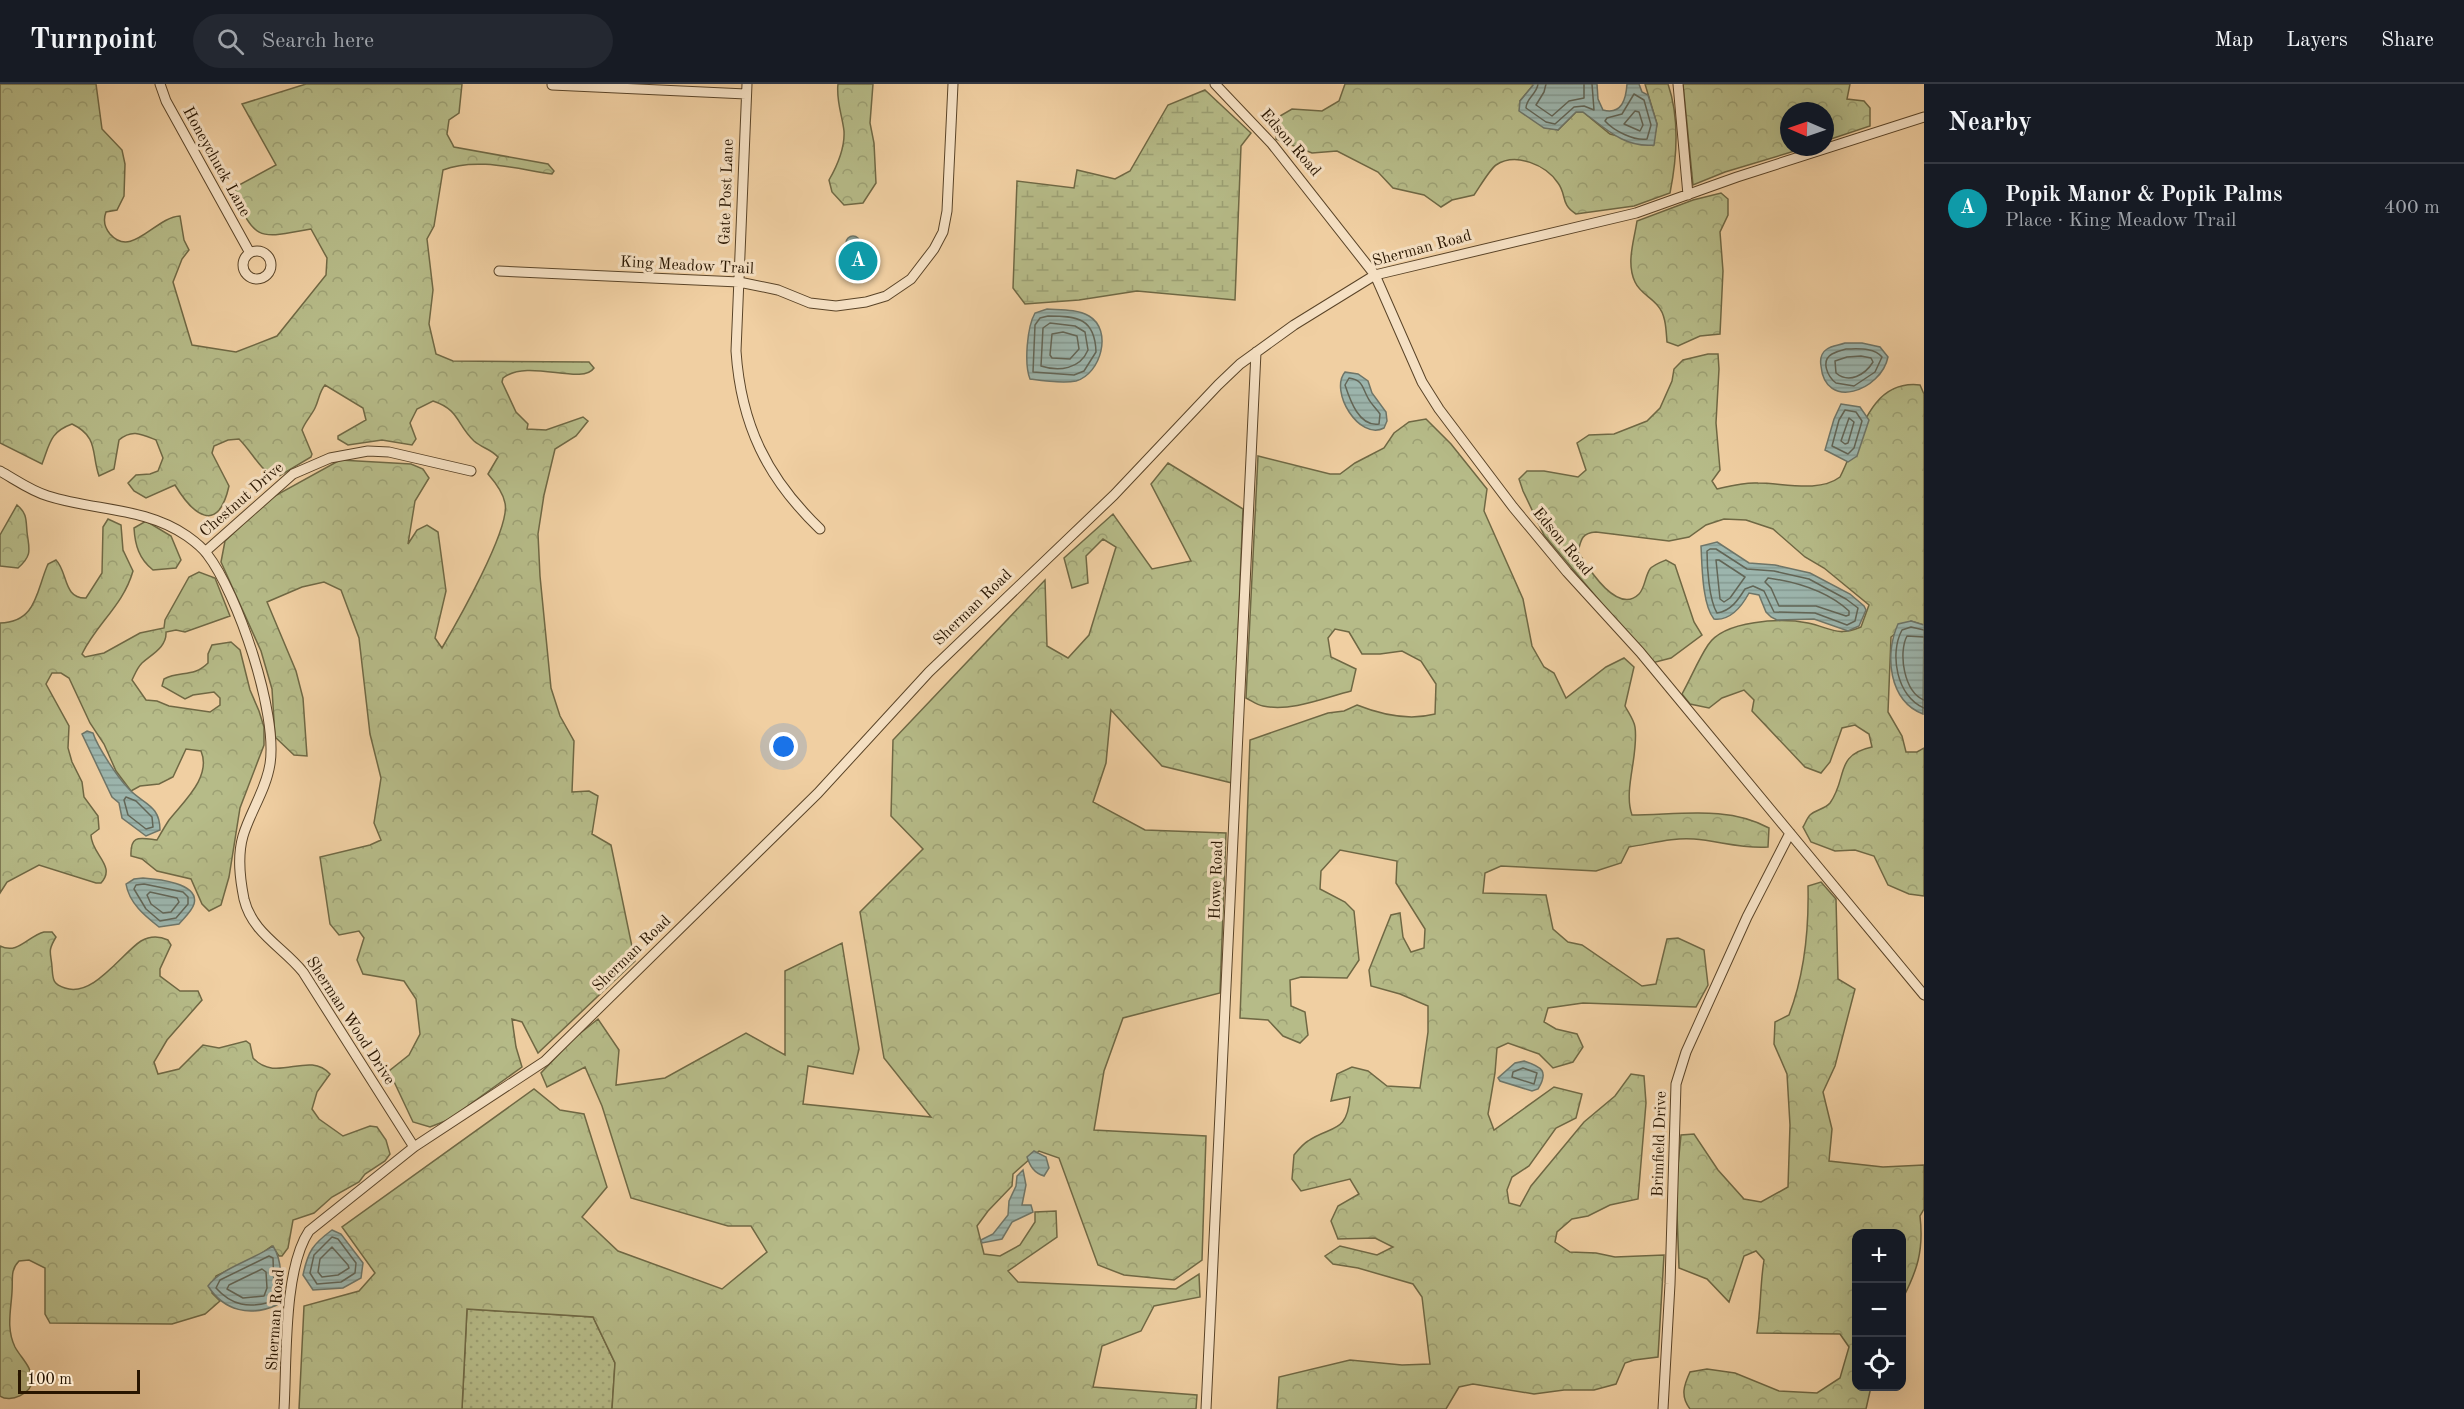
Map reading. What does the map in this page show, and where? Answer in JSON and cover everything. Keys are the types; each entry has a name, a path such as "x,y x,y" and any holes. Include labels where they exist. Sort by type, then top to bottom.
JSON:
{"street":[{"name":"Honeychuck Lane","path":"160,84 166,101 250,253"},
{"name":"Gate Post Lane","path":"747,84 736,351 743,404 755,440 770,471 802,512 820,529"},
{"name":"King Meadow Trail","path":"499,271 739,282 778,290 821,305 836,306 866,302 886,296 911,279 934,249 943,232 947,211 953,84"},
{"name":"Edson Road","path":"1215,84 1272,144 1375,275 1422,382 1439,409 1519,513 1567,572 1640,652 1924,995"},
{"path":"1678,84 1688,195"},
{"path":"552,85 746,94"},
{"name":"Sherman Road","path":"284,1409 292,1280 301,1244 309,1232 414,1147 545,1061 812,799 929,672 1114,495 1218,385 1256,352 1294,325 1375,275 1636,213 1737,177 1924,117"},
{"name":"Howe Road","path":"1206,1409 1256,352"},
{"name":"Chestnut Drive","path":"206,551 293,474 330,458 368,451 389,452 471,471"},
{"name":"Sherman Wood Drive","path":"0,471 48,496 160,520 206,551 216,567 236,612 259,677 271,728 272,752 268,775 245,831 241,848 241,879 245,902 259,930 286,952 303,972 414,1147"},
{"name":"Brimfield Drive","path":"1663,1409 1671,1284 1677,1084 1686,1052 1747,917 1790,833"}],"green space":[{"path":"0,84 96,84 102,129 122,150 125,164 124,196 117,210 106,212 107,229 118,240 127,242 135,240 171,218 180,216 184,240 189,250 182,259 173,282 192,345 236,352 277,336 326,275 327,258 311,229 270,235 261,233 248,221 241,209 234,192 239,185 276,165 242,104 306,84 462,84 459,113 449,120 447,134 454,147 548,164 554,171 552,174 483,164 469,164 443,170 434,226 427,239 433,290 429,324 436,354 453,361 589,362 594,368 588,373 578,374 526,371 503,378 502,382 516,412 528,424 527,429 546,430 583,417 588,421 576,436 555,449 538,534 540,576 551,688 560,716 574,741 572,792 589,791 598,796 592,834 611,845 635,961 538,1053 522,1022 512,1019 522,1067 448,1120 430,1127 413,1122 389,1071 409,1055 420,1034 416,999 404,981 363,974 357,960 364,938 359,931 339,935 330,924 320,857 370,845 381,840 374,823 381,778 370,734 359,638 341,590 324,582 302,587 267,602 296,671 303,698 307,756 294,755 275,737 272,689 261,651 221,562 225,541 271,498 340,460 411,464 423,469 429,478 415,501 408,544 417,530 427,525 438,532 446,591 435,638 442,648 481,576 500,533 505,515 505,503 501,491 488,474 498,457 474,441 453,413 433,401 417,409 410,423 416,439 412,445 382,440 348,445 338,439 338,436 366,420 363,408 325,385 302,430 312,454 311,457 276,478 260,465 239,439 228,440 214,446 212,453 229,486 224,501 218,511 212,515 205,515 189,505 175,485 146,498 134,491 128,483 136,475 158,471 163,458 156,440 146,436 132,434 119,440 114,469 99,476 90,440 81,429 72,424 55,435 42,464 0,443"},
{"path":"838,84 873,84 870,123 874,143 876,183 863,203 844,205 832,192 829,180 840,157 844,137"},
{"path":"1345,84 1534,84 1520,101 1558,130 1576,112 1583,112 1610,134 1653,145 1657,124 1645,84 1668,84 1676,125 1670,193 1634,206 1576,214 1568,207 1561,187 1546,171 1530,162 1512,160 1496,165 1474,195 1452,200 1441,207 1424,195 1393,188 1378,172 1337,151 1312,153 1276,139 1280,116 1292,109 1322,111 1339,101"},
{"path":"1683,84 1850,84 1847,99 1864,101 1870,108 1870,126 1834,138 1834,102 1780,102 1780,155 1725,172 1693,185"},
{"path":"1205,90 1251,133 1241,146 1235,300 1137,291 1079,300 1025,304 1013,288 1017,181 1074,188 1077,170 1115,179 1130,171 1168,105"},
{"path":"1721,193 1728,199 1728,215 1720,232 1723,271 1720,334 1700,336 1678,346 1667,342 1661,310 1640,289 1632,275 1632,252 1637,221 1693,200"},
{"path":"1718,354 1719,369 1716,423 1720,470 1712,481 1717,489 1748,483 1811,486 1831,482 1840,477 1860,430 1877,402 1888,392 1902,386 1920,385 1924,394 1924,625 1911,621 1891,637 1888,712 1902,736 1906,752 1917,752 1924,748 1924,896 1909,894 1888,885 1874,856 1855,850 1835,851 1811,842 1803,827 1810,815 1830,803 1847,762 1852,756 1872,747 1869,734 1855,725 1842,728 1830,762 1821,773 1805,767 1752,711 1754,700 1744,690 1722,698 1709,708 1690,704 1682,694 1708,645 1727,630 1769,621 1797,621 1834,631 1853,630 1861,627 1869,605 1824,568 1805,557 1773,529 1746,520 1724,519 1706,525 1689,537 1669,541 1596,532 1585,535 1578,552 1595,577 1612,594 1621,599 1630,599 1639,594 1643,589 1648,572 1655,565 1666,560 1675,565 1694,622 1702,635 1671,658 1652,663 1544,535 1523,491 1519,479 1527,471 1544,471 1578,477 1586,470 1577,443 1589,435 1614,434 1647,421 1660,408 1672,381 1674,369 1683,360"},
{"path":"1426,419 1451,444 1487,489 1484,511 1523,599 1532,646 1544,667 1554,673 1566,698 1606,667 1624,658 1634,667 1625,706 1635,727 1636,738 1629,795 1632,815 1702,813 1737,816 1769,828 1768,847 1678,839 1629,847 1621,863 1596,871 1501,866 1485,873 1483,893 1546,895 1553,929 1568,942 1582,945 1642,986 1656,984 1667,939 1678,938 1704,950 1708,985 1696,1007 1583,1003 1548,1008 1544,1022 1556,1029 1577,1034 1583,1047 1573,1062 1553,1068 1539,1054 1508,1043 1497,1048 1488,1114 1494,1130 1554,1087 1582,1094 1576,1118 1556,1128 1529,1166 1512,1177 1507,1190 1509,1203 1520,1206 1531,1186 1584,1122 1615,1096 1631,1074 1644,1076 1646,1103 1638,1199 1610,1205 1588,1216 1572,1219 1557,1232 1555,1242 1570,1252 1596,1253 1615,1257 1664,1255 1658,1357 1625,1363 1616,1384 1594,1390 1564,1390 1534,1394 1473,1384 1459,1387 1446,1409 1277,1409 1279,1377 1350,1360 1402,1365 1430,1364 1422,1297 1413,1284 1358,1268 1333,1264 1325,1256 1340,1246 1377,1255 1393,1247 1375,1238 1338,1239 1331,1221 1338,1206 1359,1194 1350,1179 1301,1191 1292,1179 1294,1155 1299,1149 1308,1141 1337,1127 1346,1117 1350,1097 1331,1101 1337,1074 1352,1067 1368,1071 1387,1086 1420,1088 1428,1032 1428,1006 1400,994 1371,986 1369,970 1391,915 1400,913 1403,937 1411,952 1424,948 1425,929 1396,883 1397,861 1340,850 1321,871 1320,889 1345,902 1354,911 1359,960 1347,978 1301,977 1290,980 1291,1006 1305,1012 1308,1035 1300,1043 1283,1036 1268,1020 1240,1018 1250,740 1357,705 1395,716 1415,717 1435,714 1436,684 1421,661 1402,651 1362,654 1349,632 1335,629 1328,638 1331,657 1356,669 1351,691 1285,707 1261,705 1246,698 1258,456 1330,474 1340,474 1355,463 1384,448 1394,433 1409,422"},
{"path":"1168,463 1243,509 1232,783 1162,766 1111,710 1106,763 1093,802 1145,830 1226,833 1220,993 1123,1018 1104,1071 1094,1130 1206,1136 1202,1260 1174,1280 1124,1275 1098,1265 1059,1158 1039,1151 1013,1174 1012,1186 977,1226 984,1254 1000,1256 1020,1245 1035,1222 1035,1212 1056,1211 1057,1237 1008,1271 1018,1282 1176,1289 1199,1274 1200,1297 1154,1306 1141,1331 1102,1346 1093,1387 1197,1395 1196,1409 612,1409 615,1363 593,1317 467,1309 462,1409 299,1409 304,1306 359,1291 375,1273 342,1227 534,1089 560,1110 584,1114 607,1187 582,1217 618,1251 722,1289 767,1252 751,1226 728,1226 631,1198 602,1106 585,1067 547,1087 541,1073 573,1039 598,1019 619,1050 616,1085 665,1078 746,1033 785,1055 785,971 842,943 859,1049 853,1074 808,1066 803,1104 931,1117 884,1058 860,912 923,849 891,816 893,740 1045,580 1047,646 1068,658 1089,635 1116,547 1103,539 1086,556 1088,583 1072,588 1064,558 1113,514 1152,569 1191,561 1151,484"},
{"path":"17,505 25,517 28,555 18,568 0,566 0,535"},
{"path":"108,519 121,525 123,550 133,571 123,594 82,654 85,657 104,653 140,633 164,628 165,620 189,577 199,572 215,578 230,616 185,632 176,630 166,632 164,642 140,665 132,680 146,700 210,712 220,705 220,698 214,692 193,695 185,699 162,686 164,679 197,671 208,663 208,654 212,645 231,642 240,650 250,690 264,727 264,745 240,808 229,877 221,905 209,911 202,904 191,879 157,871 142,859 131,856 132,844 137,839 157,840 169,820 194,788 203,770 201,751 186,749 173,777 159,784 140,786 131,791 116,771 69,678 61,673 52,673 46,684 69,726 68,748 82,782 84,797 98,816 99,829 91,835 92,842 105,865 105,877 101,883 96,883 39,865 7,882 0,893 0,623 12,621 28,611 48,564 56,560 73,594 86,598 102,573 103,527"},
{"path":"146,521 171,536 181,560 176,568 153,570 141,556 135,540 134,528"},
{"path":"1821,882 1836,899 1838,979 1855,989 1835,1066 1823,1092 1832,1129 1829,1161 1883,1167 1924,1165 1924,1209 1920,1216 1921,1240 1918,1260 1906,1292 1906,1229 1852,1229 1852,1391 1870,1391 1866,1409 1690,1409 1685,1400 1684,1391 1690,1372 1707,1369 1735,1373 1779,1391 1817,1393 1840,1378 1849,1347 1840,1334 1757,1333 1764,1260 1756,1251 1744,1256 1729,1302 1707,1279 1679,1268 1676,1186 1681,1135 1694,1134 1718,1170 1744,1199 1761,1202 1788,1187 1790,1125 1787,1074 1774,1044 1775,1022 1789,1015 1799,983 1808,919 1808,886"},
{"path":"44,932 52,932 56,937 50,952 54,980 65,988 76,989 86,987 96,981 141,941 154,937 168,940 171,945 160,969 160,976 180,991 198,991 202,1000 167,1040 154,1062 158,1074 179,1069 203,1045 219,1048 246,1041 250,1044 253,1058 262,1065 282,1068 312,1065 321,1067 330,1074 317,1092 312,1109 319,1119 343,1136 370,1126 377,1127 386,1140 390,1154 385,1161 365,1174 359,1182 332,1197 314,1213 293,1220 288,1248 282,1256 279,1256 272,1246 216,1276 212,1293 220,1301 205,1314 172,1324 50,1323 45,1314 45,1268 29,1260 19,1261 12,1275 10,1326 12,1340 32,1375 32,1380 25,1393 15,1398 4,1398 0,1396 0,946 18,947"},
{"path":"467,1309 593,1317 615,1363 612,1409 462,1409"}],"water":[{"path":"1534,84 1597,84 1598,99 1603,110 1609,111 1619,108 1622,104 1627,84 1639,84 1642,92 1648,95 1657,124 1654,145 1643,145 1624,140 1583,112 1576,112 1558,130 1544,128 1519,111 1520,101"},
{"path":"850,236 856,236 860,243 856,250 850,250 846,246 846,240"},
{"path":"1047,309 1068,310 1089,316 1101,331 1101,351 1092,370 1085,377 1071,382 1030,379 1027,355 1030,327 1035,313"},
{"path":"1845,343 1862,343 1880,347 1888,357 1883,369 1865,387 1842,392 1832,388 1825,380 1821,361 1827,349"},
{"path":"1345,372 1358,374 1368,381 1372,393 1386,412 1387,421 1384,428 1374,430 1365,427 1349,412 1341,391 1341,380"},
{"path":"1841,404 1860,407 1869,420 1857,456 1848,462 1825,450"},
{"path":"1717,542 1749,563 1775,565 1810,573 1850,594 1866,610 1859,626 1848,631 1814,619 1777,620 1766,612 1759,595 1749,593 1731,615 1714,619 1705,594 1701,546"},
{"path":"1911,621 1924,625 1923,714 1903,699 1892,676 1891,649 1898,624"},
{"path":"87,731 93,733 103,753 124,783 154,810 160,830 146,836 122,818 119,803 112,797 82,734"},
{"path":"143,878 176,884 191,891 194,904 179,924 159,927 134,903 126,884 134,879"},
{"path":"1524,1061 1535,1065 1542,1071 1543,1078 1538,1089 1532,1091 1500,1081 1498,1078 1515,1063"},
{"path":"1034,1151 1046,1157 1049,1168 1044,1176 1035,1171 1028,1160 1027,1157"},
{"path":"1023,1170 1026,1185 1022,1205 1031,1205 1033,1212 1012,1222 1002,1239 982,1243 981,1240 993,1234 1008,1215 1009,1201 1016,1186 1017,1176"},
{"path":"332,1230 341,1234 363,1263 361,1278 343,1288 313,1290 303,1275 307,1260 316,1244"},
{"path":"273,1246 280,1267 277,1305 257,1311 238,1309 222,1301 208,1286 229,1269"}],"place":[{"name":"Popik Manor & Popik Palms","path":"858,261"}]}
